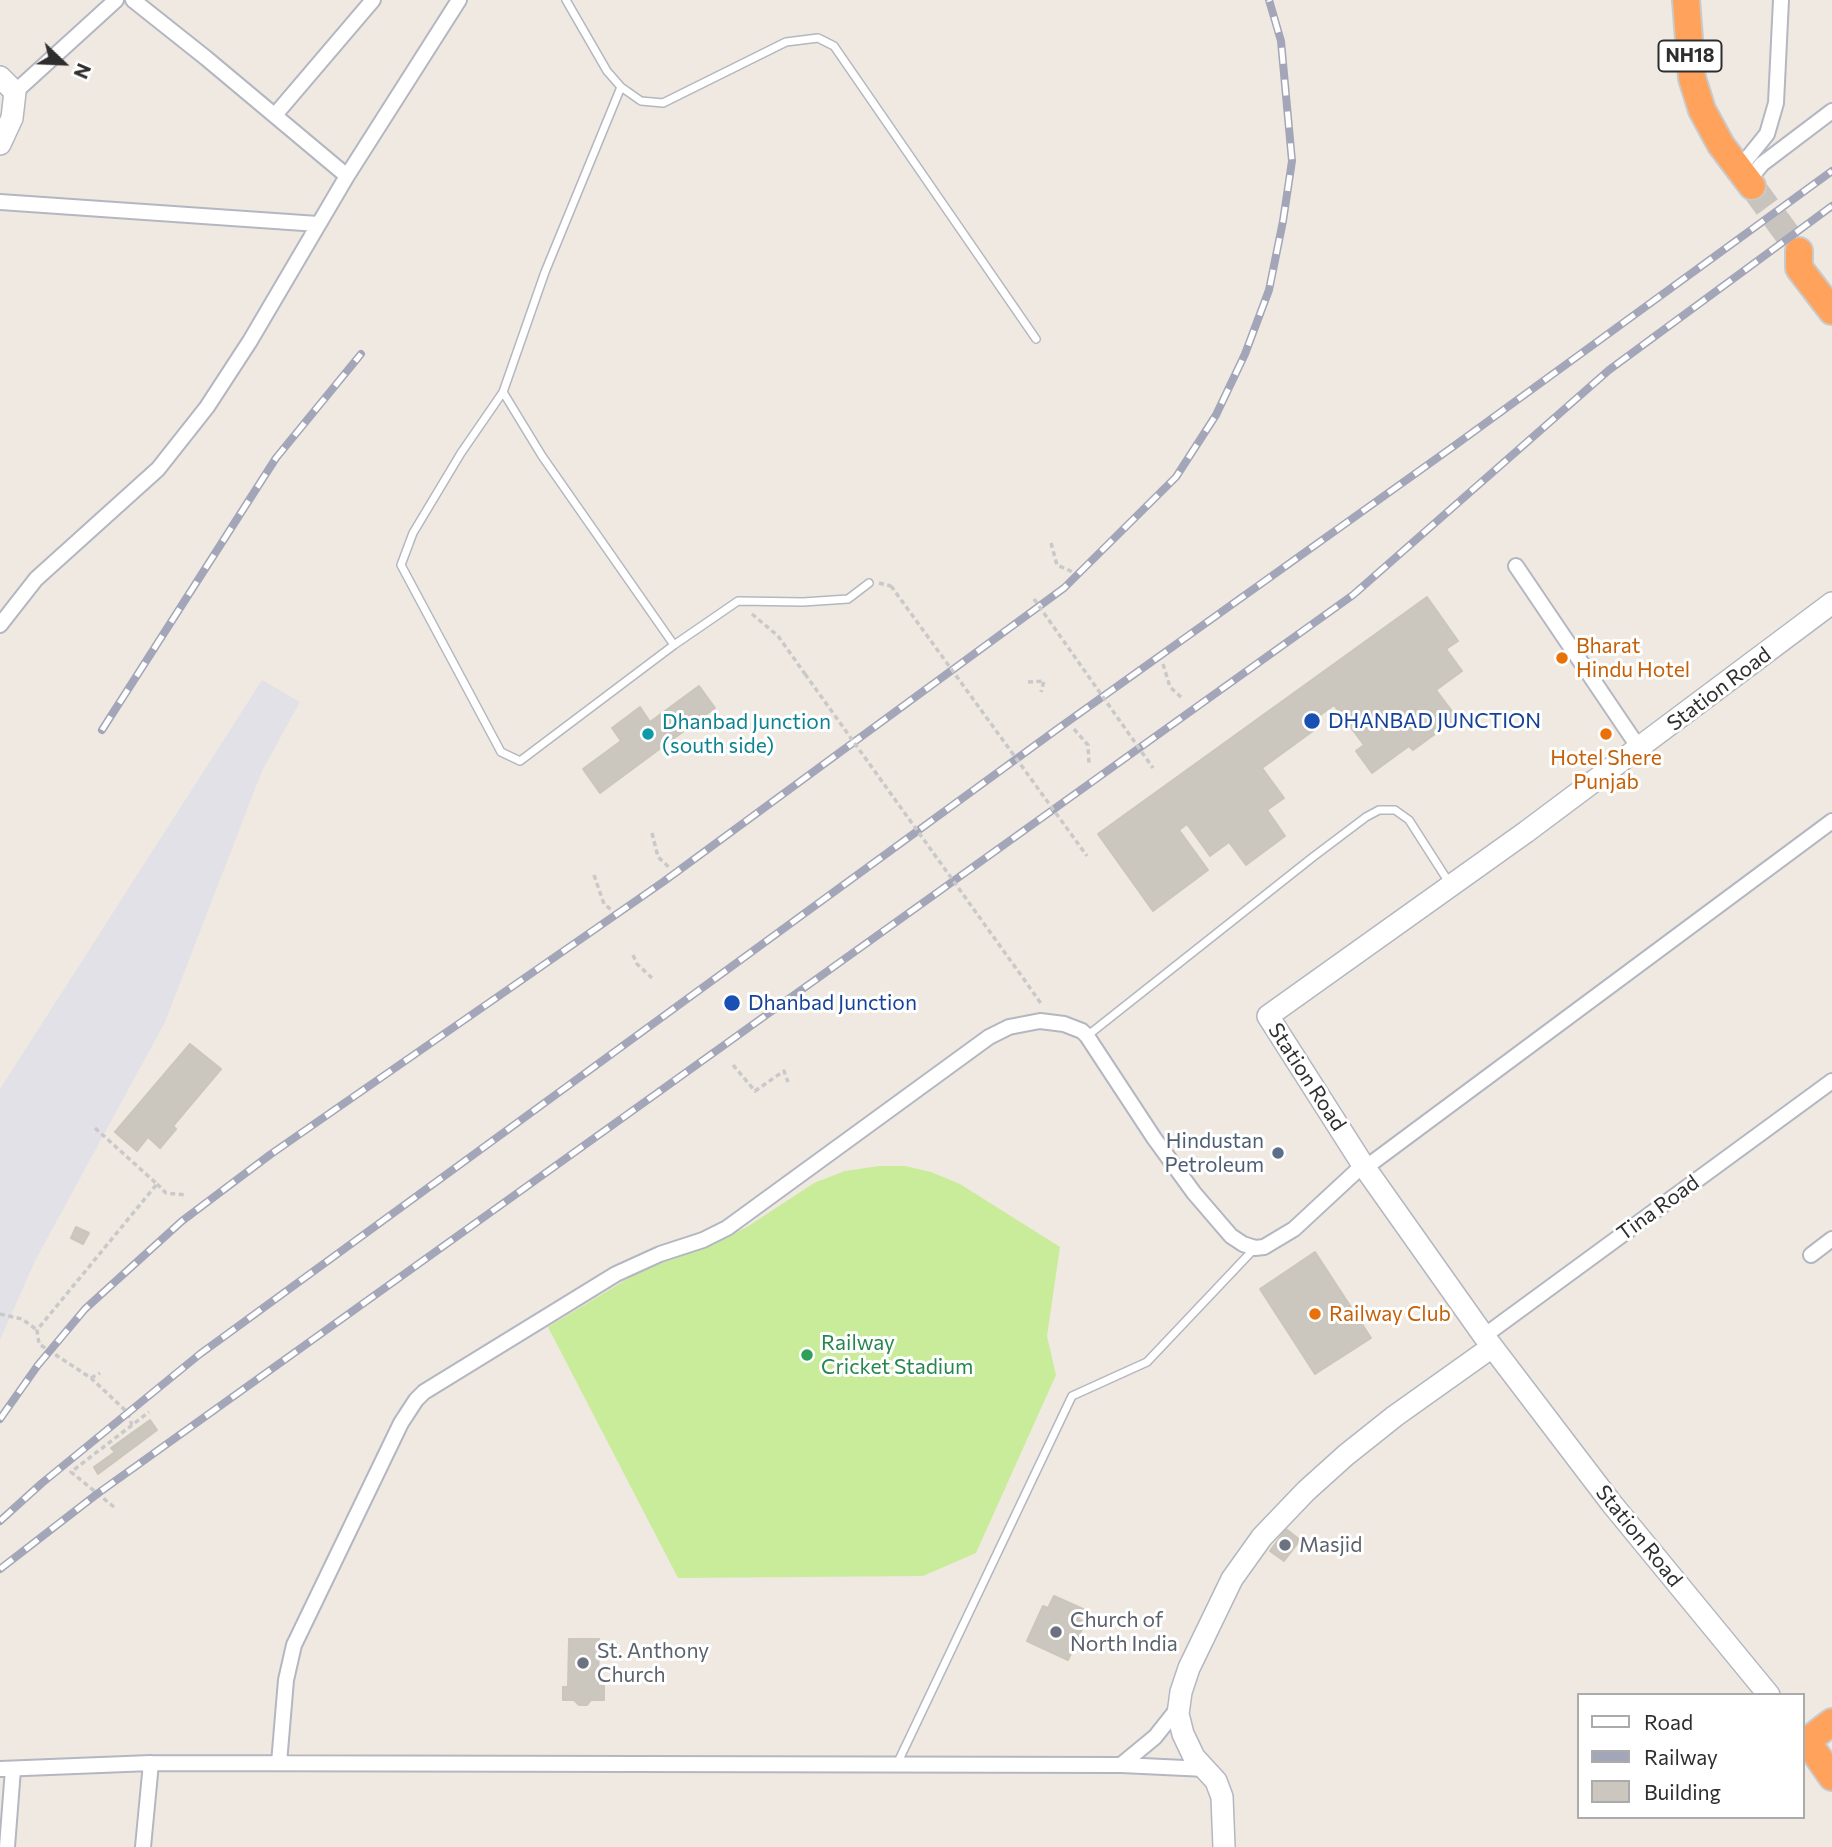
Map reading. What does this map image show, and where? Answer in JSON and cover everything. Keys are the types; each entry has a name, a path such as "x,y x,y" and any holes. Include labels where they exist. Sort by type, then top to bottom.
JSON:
{"highway":[{"name":"NH18","path":"1686,0 1692,78 1702,110 1746,179"},
{"name":"NH18","path":"1702,110 1707,82 1704,0"},
{"path":"1832,280 1814,259 1797,248 1799,268 1832,311"},
{"path":"1818,1752 1832,1723"}],"street":[{"path":"0,144 12,118 7,85 116,0"},
{"path":"133,0 275,114 346,176"},
{"path":"275,114 373,0"},
{"path":"0,625 36,579 158,469 208,407 250,341 346,176 459,0"},
{"path":"1746,179 1767,134 1776,103 1781,0"},
{"path":"1746,179 1832,111"},
{"path":"0,202 318,225"},
{"path":"1516,566 1640,748"},
{"name":"Station Road","path":"1767,1693 1612,1504 1488,1341 1364,1166 1268,1016 1452,887 1832,603"},
{"path":"279,1763 286,1680 300,1629 401,1423 416,1400 424,1392 616,1274 727,1228 999,1031 1040,1021 1074,1027 1087,1036 1194,1193 1231,1236 1242,1244 1255,1248 1264,1247 1294,1230 1364,1166 1832,821"},
{"name":"Tina Road","path":"1488,1341 1832,1081"},
{"path":"1811,1255 1832,1239"},
{"path":"1121,1765 1155,1737 1178,1708 1185,1680 1204,1634 1232,1579 1262,1537 1346,1455 1488,1341"},
{"path":"1178,1708 1183,1734 1194,1757 1216,1781 1222,1797 1224,1847"},
{"path":"143,1847 150,1763"},
{"path":"7,1847 6,1769 150,1763 279,1763 1121,1765 1206,1769"}],"lane":[{"path":"566,0 601,62 621,87 641,101 663,103 786,42 818,38 834,46 1036,339"},
{"path":"621,87 545,272 503,392 461,453 413,533 401,565 501,752 520,761 674,645 738,601 803,602 848,598 869,583"},
{"path":"503,392 542,456 674,645"},
{"path":"1087,1036 1312,856 1380,810 1395,810 1409,820 1452,887"},
{"path":"897,1765 1072,1396 1147,1362 1255,1248"}],"path":[{"path":"1051,543 1057,565 1073,572"},
{"path":"891,586 1087,856"},
{"path":"1034,599 1153,768"},
{"path":"738,601 778,636 1046,1011"},
{"path":"1163,664 1170,687 1182,698"},
{"path":"1028,682 1044,681 1041,692"},
{"path":"1073,729 1088,745 1089,764"},
{"path":"652,833 658,857 671,869"},
{"path":"594,875 604,904 613,911"},
{"path":"633,955 652,978"},
{"path":"733,1065 755,1091 784,1071 788,1082"},
{"path":"95,1128 166,1193 186,1195"},
{"path":"37,1330 157,1184"},
{"path":"0,1314 22,1319 37,1330 39,1344 91,1378 127,1412 132,1425"},
{"path":"91,1378 100,1373"},
{"path":"114,1507 71,1472 149,1412"}],"shaded area":[{"path":"262,680 300,702 262,771 165,1022 35,1261 0,1340 0,1089"}],"green space":[{"name":"Railway Cricket Stadium","path":"879,1166 905,1166 931,1172 960,1184 1060,1247 1047,1336 1056,1375 976,1553 923,1576 678,1578 548,1327 642,1270 702,1249 747,1227 814,1183 845,1171"}],"building":[{"name":"Dhanbad Junction","path":"1427,597 1458,641 1446,649 1462,671 1436,690 1457,718 1413,750 1409,746 1372,773 1356,751 1364,745 1334,705 1312,721 1317,728 1262,768 1284,798 1267,810 1285,836 1246,865 1229,842 1210,856 1187,824 1179,830 1208,870 1153,911 1098,834"},
{"name":"Dhanbad Junction (south side)","path":"699,686 715,708 600,793 583,769 621,741 612,728 640,707 650,722"},
{"path":"190,1044 221,1069 173,1126 176,1129 160,1148 148,1137 137,1151 115,1132"},
{"path":"76,1227 89,1233 83,1244 71,1238"},
{"name":"Railway Club","path":"1315,1252 1371,1338 1315,1374 1260,1289"},
{"path":"150,1420 157,1430 98,1474 94,1467 115,1452 111,1448"},
{"name":"Masjid","path":"1286,1529 1300,1540 1284,1561 1270,1551"},
{"name":"Church of North India","path":"1054,1596 1083,1609 1078,1619 1085,1622 1068,1660 1027,1641 1043,1606 1048,1608"},
{"name":"St. Anthony Church","path":"569,1639 599,1639 598,1686 604,1686 604,1700 591,1700 587,1705 579,1705 574,1700 563,1700 563,1687 568,1687"}],"tunnel":[{"path":"1752,186 1795,245"}],"railway":[{"path":"0,1419 38,1365 85,1309 182,1221 271,1154 663,882 1064,588 1176,477 1216,415 1245,354 1269,290 1283,221 1292,161 1281,41 1269,0"},
{"path":"0,1521 42,1483 200,1354 1056,730 1454,446 1832,171"},
{"path":"0,1569 97,1494 1353,595 1609,370 1832,206"},
{"path":"102,730 276,458 361,354"}],"place":[{"name":"Bharat Hindu Hotel","path":"1562,658"},
{"name":"DHANBAD JUNCTION","path":"1312,721"},
{"name":"Dhanbad Junction (south side)","path":"648,734"},
{"name":"Hotel Shere Punjab","path":"1606,734"},
{"name":"Dhanbad Junction","path":"732,1003"},
{"name":"Hindustan Petroleum","path":"1278,1153"},
{"name":"Railway Club","path":"1315,1314"},
{"name":"Railway Cricket Stadium","path":"807,1355"},
{"name":"Masjid","path":"1285,1545"},
{"name":"Church of North India","path":"1056,1632"},
{"name":"St. Anthony Church","path":"583,1663"}]}
